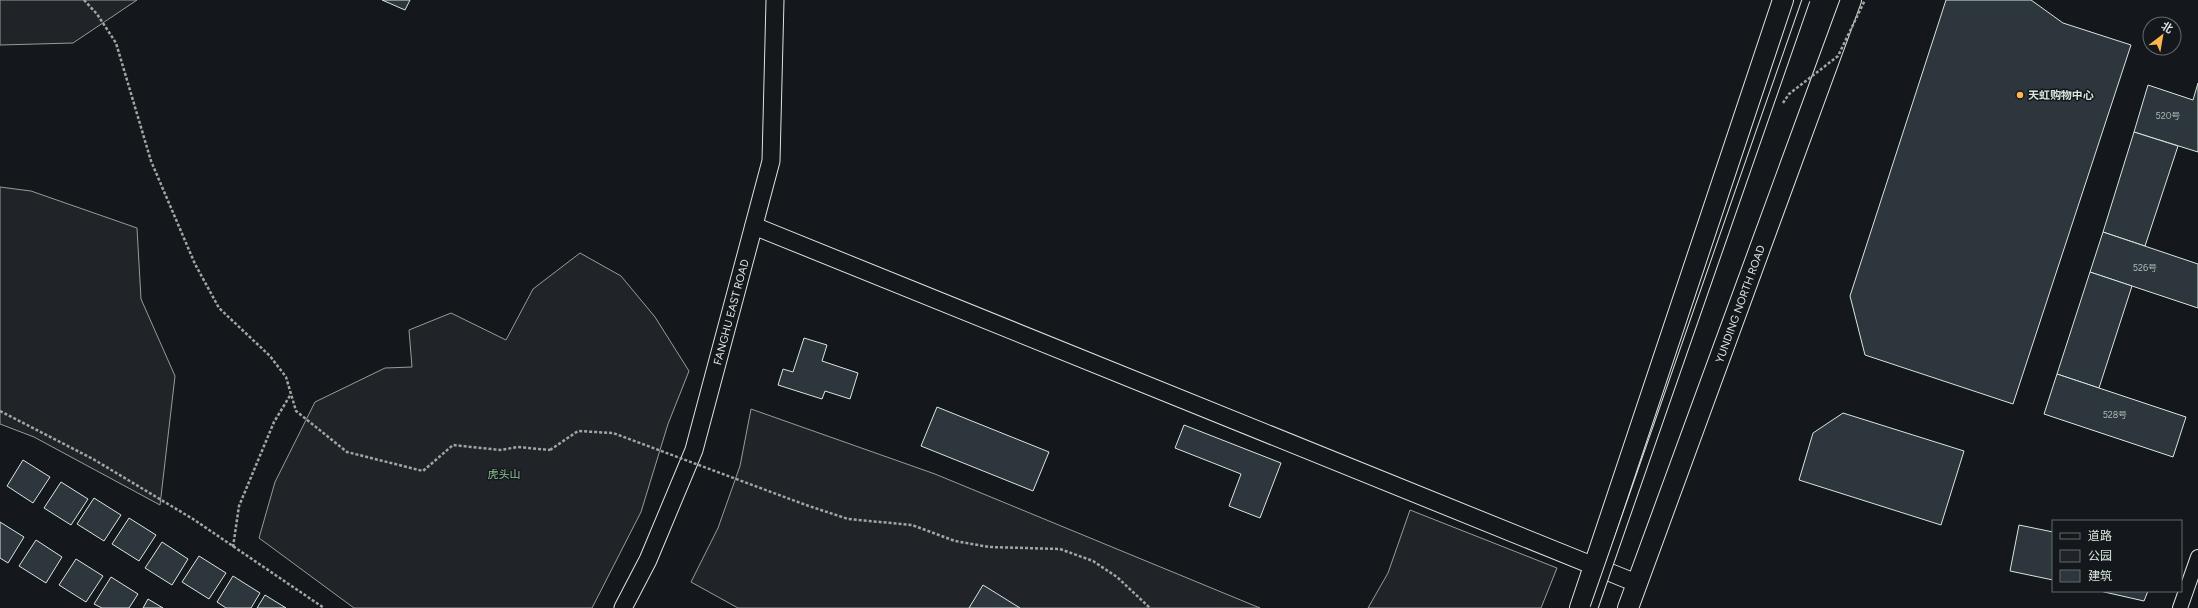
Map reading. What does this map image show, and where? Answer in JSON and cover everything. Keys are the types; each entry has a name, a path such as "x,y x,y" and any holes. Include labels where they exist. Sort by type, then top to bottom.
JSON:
{"main road":[{"path":"1580,608 1783,0"},
{"name":"YUNDING NORTH ROAD","path":"1628,608 1851,0"}],"street":[{"name":"FANGHU EAST ROAD","path":"623,608 648,560 694,450 771,161 775,0"},
{"path":"754,226 1595,565 1636,583"},
{"path":"2180,608 2198,557"}],"lane":[{"path":"1594,608 1806,0"}],"path":[{"path":"84,0 97,14 116,43 151,161 195,264 219,308 270,356 286,377 296,411 347,452 423,471 454,445 500,450 518,447 550,450 578,431 613,433 806,505 848,518 912,525 955,541 989,547 1060,549 1093,561 1117,577 1150,608"},
{"path":"233,547 239,506 274,422 291,394"},
{"path":"0,411 93,459 193,519 324,608"}],"green space":[{"path":"0,0 137,0 73,43 0,45"},
{"path":"0,187 31,191 137,228 141,299 175,376 160,505 34,437 0,424"},
{"name":"虎头山","path":"580,253 621,276 655,317 689,371 668,424 641,512 592,608 354,608 259,538 275,482 315,402 385,368 412,367 409,330 451,313 506,340 533,289"},
{"path":"751,409 935,474 1260,608 738,608 691,582 718,528 740,466"},
{"path":"1410,510 1557,568 1541,608 1368,608 1388,573"}],"building":[{"path":"382,0 410,0 405,10"},
{"path":"1946,0 2031,0 2063,23 2131,45 2013,404 1865,355 1850,296"},
{"path":"2198,83 2198,152 2134,132 2148,85 2193,100"},
{"path":"2134,132 2178,146 2145,246 2103,232"},
{"path":"2103,232 2198,264 2198,308 2090,272"},
{"path":"2090,272 2132,286 2099,388 2057,374"},
{"path":"804,338 827,345 822,361 858,373 850,399 825,391 822,399 778,385 783,369 793,372"},
{"path":"2057,374 2186,417 2173,457 2044,414"},
{"path":"937,407 1049,452 1033,491 921,446"},
{"path":"1843,413 1964,451 1941,525 1799,480 1813,433"},
{"path":"1184,425 1281,463 1260,518 1229,506 1241,474 1175,448"},
{"path":"23,460 50,477 33,503 7,486"},
{"path":"61,482 88,499 71,525 44,508"},
{"path":"94,498 121,515 104,541 77,524"},
{"path":"129,518 156,535 139,561 112,544"},
{"path":"0,522 24,537 8,563 0,558"},
{"path":"2019,525 2052,532 2052,580 2010,571"},
{"path":"36,540 62,557 46,583 19,566"},
{"path":"162,542 188,559 172,585 145,568"},
{"path":"199,556 226,573 209,599 182,582"},
{"path":"76,559 103,576 86,602 59,585"},
{"path":"233,576 260,593 251,608 226,608 217,602"},
{"path":"111,577 138,594 129,608 102,608 94,604"},
{"path":"983,585 1020,608 969,608"},
{"path":"2104,592 2148,592 2144,601"},
{"path":"265,595 286,608 257,608"},
{"path":"148,599 163,608 143,608"}],"place":[{"name":"天虹购物中心","path":"2020,95"}]}
